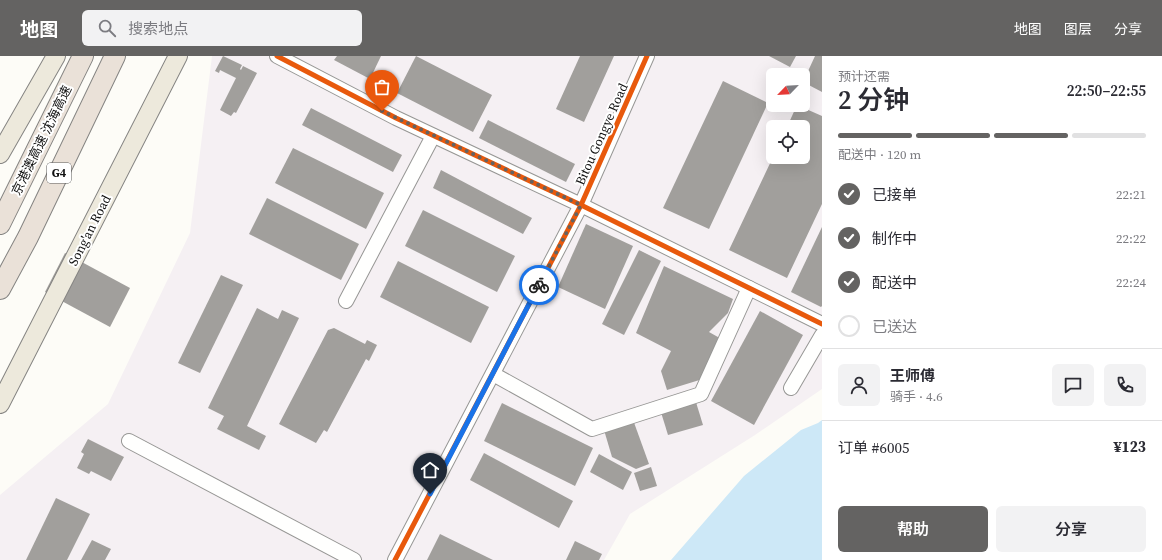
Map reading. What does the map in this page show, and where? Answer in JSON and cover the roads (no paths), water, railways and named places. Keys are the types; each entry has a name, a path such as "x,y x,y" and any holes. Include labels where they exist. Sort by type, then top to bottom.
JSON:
{"highway":[{"name":"京港澳高速 沈海高速","path":"0,224 83,56"},
{"name":"G4","path":"0,289 28,237 115,56"}],"main road":[{"path":"0,154 56,56"},
{"name":"Song'an Road","path":"0,404 178,56"}],"street":[{"path":"277,56 396,118 581,205 822,324"},
{"name":"Bitou Gongye Road","path":"395,560 581,205 647,56"},
{"path":"346,301 433,136"},
{"path":"493,374 592,429 701,394 749,288"},
{"path":"791,388 822,335"},
{"path":"129,441 354,560"}],"water":[{"path":"822,420 822,560 671,560 744,476 801,430"}]}
